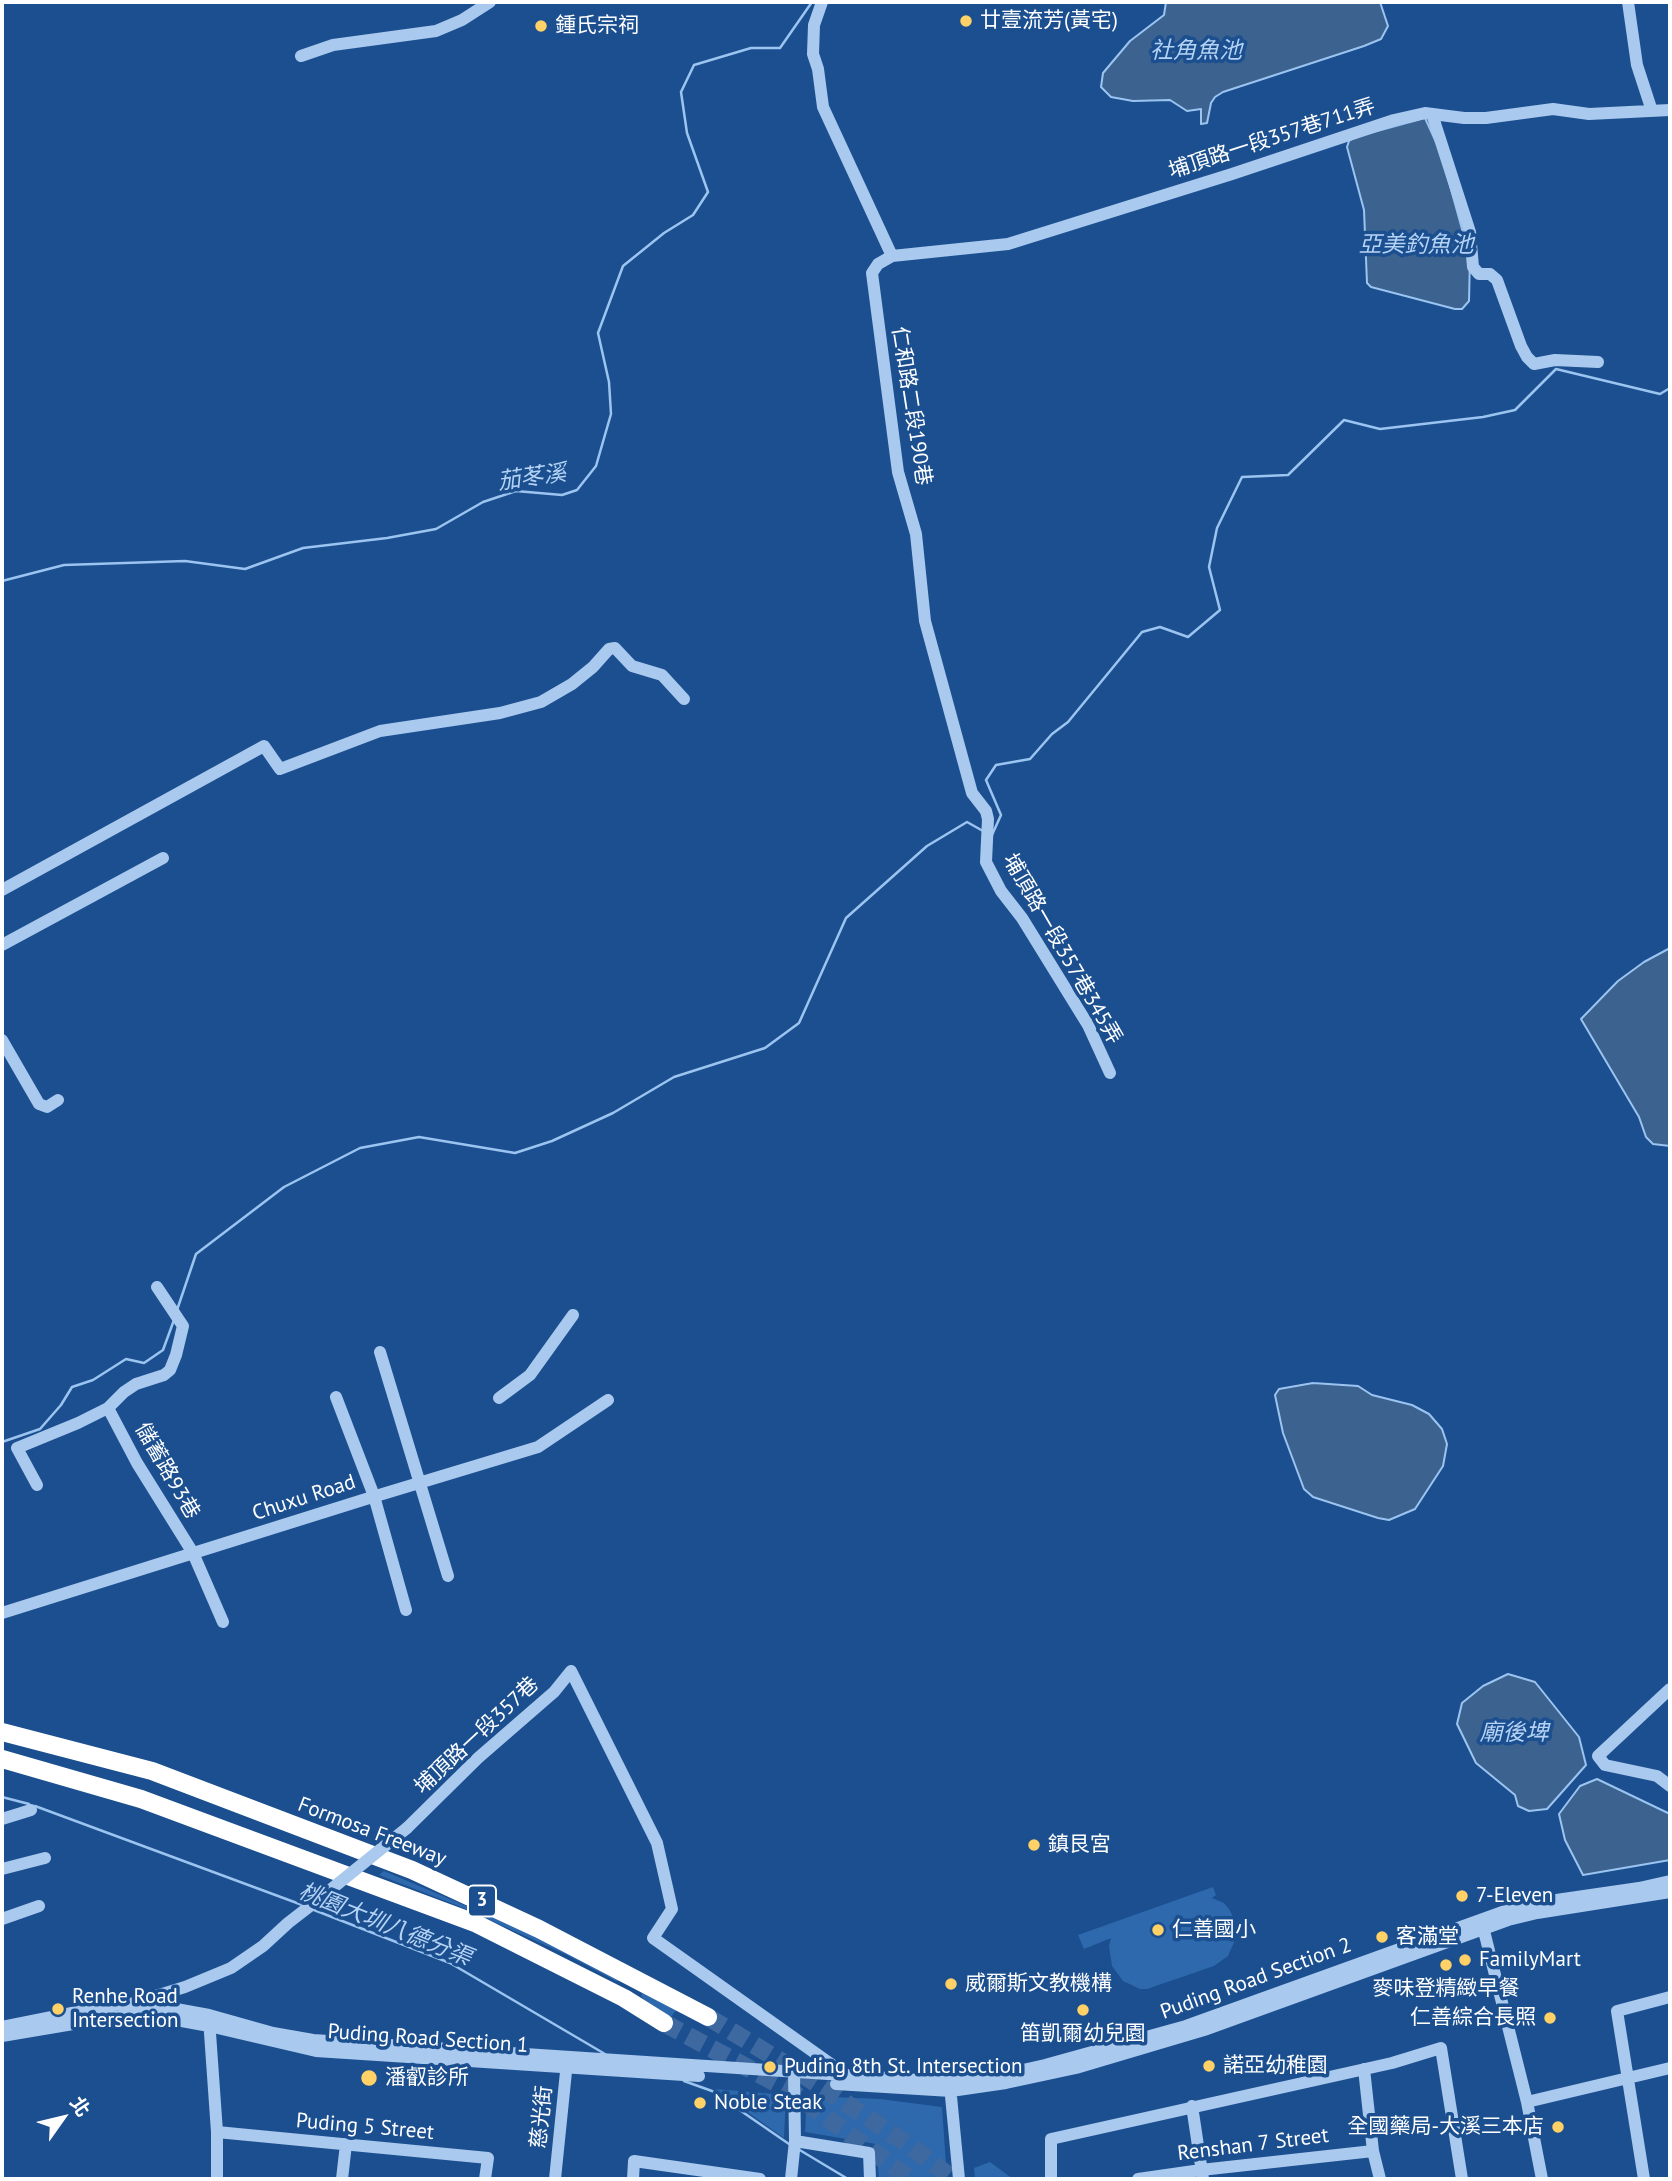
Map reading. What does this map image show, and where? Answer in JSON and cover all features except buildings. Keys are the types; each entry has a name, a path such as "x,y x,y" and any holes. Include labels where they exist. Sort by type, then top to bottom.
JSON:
{"highway":[{"name":"Formosa Freeway","path":"2,1732 152,1770 412,1870 487,1903 708,2017"},
{"name":"3","path":"2,1759 141,1799 475,1923 624,1998 664,2023"},
{"path":"624,1998 632,1978"}],"street":[{"path":"302,55 333,45 436,31 462,20 490,2"},
{"path":"822,2 814,25 813,54 818,69 823,107 892,256"},
{"path":"1628,2 1637,65 1652,111"},
{"name":"埔頂路一段357巷711弄","path":"892,256 1008,244 1394,120 1425,113 1486,118 1553,109 1589,114 1670,110"},
{"path":"1432,114 1470,232 1473,267 1479,274 1490,274 1497,280 1527,357 1534,364 1555,360 1598,362"},
{"name":"仁和路二段190巷","path":"892,256 878,264 872,273 898,472 916,534 925,621 972,793 986,811 986,837"},
{"path":"2,890 264,746 280,769 380,731 500,713 541,702 572,684 609,649 615,648 632,666 662,675 684,699"},
{"name":"埔頂路一段357巷345弄","path":"986,837 986,862 1001,891 1022,918 1088,1024 1110,1073"},
{"path":"2,945 163,858"},
{"path":"2,1040 39,1104 47,1107 58,1100"},
{"path":"37,1485 17,1448 108,1408 136,1384 164,1375 170,1370 183,1326 157,1287"},
{"path":"499,1398 530,1375 573,1315"},
{"path":"380,1352 448,1576"},
{"path":"336,1397 374,1496 406,1610"},
{"name":"Chuxu Road","path":"2,1614 538,1447 608,1400"},
{"name":"儲蓄路93巷","path":"108,1408 137,1463 193,1553 223,1622"},
{"name":"埔頂路一段357巷","path":"141,2008 149,1998 186,1987 231,1968 263,1946 407,1828 478,1758 554,1692 571,1671 657,1843 672,1909 653,1938 853,2081"},
{"path":"1670,1689 1598,1756 1605,1765 1657,1776 1670,1786"},
{"path":"2,1819 31,1810"},
{"path":"2,1870 45,1858"},
{"name":"Puding Road Section 2","path":"853,2081 920,2079 950,2087 1006,2084 1141,2050 1204,2030 1455,1938 1522,1905 1670,1881"},
{"name":"Puding Road Section 2","path":"1482,1925 1536,1913 1670,1892"},
{"path":"2,1918 39,1906"},
{"path":"1482,1925 1527,2102 1542,2179"},
{"path":"1644,2179 1617,2011 1670,1997"},
{"name":"Puding Road Section 1","path":"2,2026 117,2004 313,2040 567,2062 853,2081"},
{"name":"Puding Road Section 1","path":"2,2036 141,2008"},
{"path":"209,2020 217,2132 217,2179"},
{"path":"1051,2179 1051,2139 1441,2048 1462,2179"},
{"name":"慈光街","path":"555,2179 567,2062"},
{"path":"1364,2068 1373,2151 1380,2179"},
{"path":"1527,2102 1670,2068"},
{"path":"791,2179 795,2141 794,2078"},
{"path":"950,2087 959,2179"},
{"path":"1192,2106 1202,2174"},
{"name":"Puding 5 Street","path":"217,2132 488,2158 485,2179"},
{"path":"795,2141 869,2153 870,2179"},
{"path":"342,2179 346,2144"},
{"name":"Renshan 7 Street","path":"1138,2179 1202,2174 1373,2151"},
{"path":"633,2179 635,2161 760,2179"}],"shaded area":[{"path":"384,1871 518,1928 619,1979 616,1981 567,1955 461,1907 379,1875"},
{"path":"1213,1887 1216,1895 1212,1898 1224,1903 1229,1909 1238,1933 1228,1956 1214,1966 1140,1989 1123,1981 1112,1966 1109,1946 1111,1938 1084,1949 1078,1935"},
{"path":"643,1992 677,2009 671,2017 643,1999"},
{"path":"715,2089 786,2095 784,2138"},
{"path":"807,2096 880,2099 942,2107 947,2179 879,2179 876,2144 805,2132"},
{"path":"990,2162 1013,2179 975,2179 974,2168"}],"water":[{"name":"社角魚池","path":"1166,2 1380,2 1388,26 1381,39 1364,46 1223,92 1211,103 1207,123 1201,124 1201,109 1187,111 1170,100 1133,101 1111,97 1101,87 1103,73 1130,41 1164,15"},
{"name":"亞美釣魚池","path":"1425,118 1441,153 1470,258 1469,301 1462,309 1371,287 1367,283 1364,210 1347,147 1349,141"},
{"path":"1670,948 1670,1146 1653,1144 1646,1137 1639,1117 1581,1019 1618,981 1644,962"},
{"path":"1313,1383 1358,1386 1372,1395 1412,1405 1429,1414 1442,1429 1447,1444 1443,1466 1415,1509 1389,1520 1313,1497 1304,1489 1283,1433 1275,1395 1279,1389"},
{"name":"廟後埤","path":"1508,1674 1535,1682 1579,1737 1586,1765 1547,1809 1529,1811 1518,1806 1515,1795 1476,1763 1457,1724 1462,1703 1483,1686"},
{"name":"廟後埤","path":"1597,1779 1670,1814 1670,1860 1583,1875 1565,1840 1559,1814 1580,1786"}],"waterway":[{"name":"茄苳溪","path":"2,581 64,565 185,561 245,569 303,548 436,529 483,502 516,491 562,495 577,490 596,466 611,414 609,382 598,333 623,266 664,233 693,215 708,192 687,133 681,92 694,65 751,48 780,48 812,2"},
{"path":"992,835 1001,815 986,780 996,765 1030,759 1052,734 1068,722 1142,632 1160,627 1188,637 1220,610 1209,567 1217,528 1242,477 1288,475 1344,420 1380,429 1483,417 1515,410 1556,369 1660,394 1670,388"},
{"path":"177,1310 196,1254 284,1187 360,1148 419,1137 515,1153 552,1141 613,1113 674,1077 765,1048 799,1023 846,918 927,846 967,822 983,831"},
{"path":"2,1442 40,1429 61,1405 72,1387 93,1380 126,1359 144,1363 163,1350 174,1320"},
{"name":"桃園大圳八德分渠","path":"2,1797 29,1804"},
{"name":"桃園大圳八德分渠","path":"35,1806 305,1906"},
{"name":"桃園大圳八德分渠","path":"314,1910 450,1963 605,2054"},
{"name":"桃園大圳八德分渠","path":"684,2081 712,2091 789,2144"},
{"name":"桃園大圳八德分渠","path":"798,2149 848,2179"}],"tunnel":[{"path":"708,2017 802,2074 909,2145 953,2179"},
{"path":"664,2023 789,2090 910,2179"}],"place":[{"name":"廿壹流芳(黃宅)","path":"966,21"},
{"name":"鍾氏宗祠","path":"541,26"},
{"name":"鎮艮宮","path":"1034,1845"},
{"name":"7-Eleven","path":"1462,1896"},
{"name":"仁善國小","path":"1158,1930"},
{"name":"客滿堂","path":"1382,1937"},
{"name":"FamilyMart","path":"1465,1960"},
{"name":"麥味登精緻早餐","path":"1446,1965"},
{"name":"威爾斯文教機構","path":"951,1984"},
{"name":"Renhe Road Intersection","path":"58,2009"},
{"name":"笛凱爾幼兒園","path":"1083,2010"},
{"name":"仁善綜合長照","path":"1550,2018"},
{"name":"諾亞幼稚園","path":"1209,2066"},
{"name":"Puding 8th St. Intersection","path":"770,2067"},
{"name":"潘叡診所","path":"369,2078"},
{"name":"Noble Steak","path":"700,2103"},
{"name":"全國藥局-大溪三本店","path":"1558,2127"}]}
